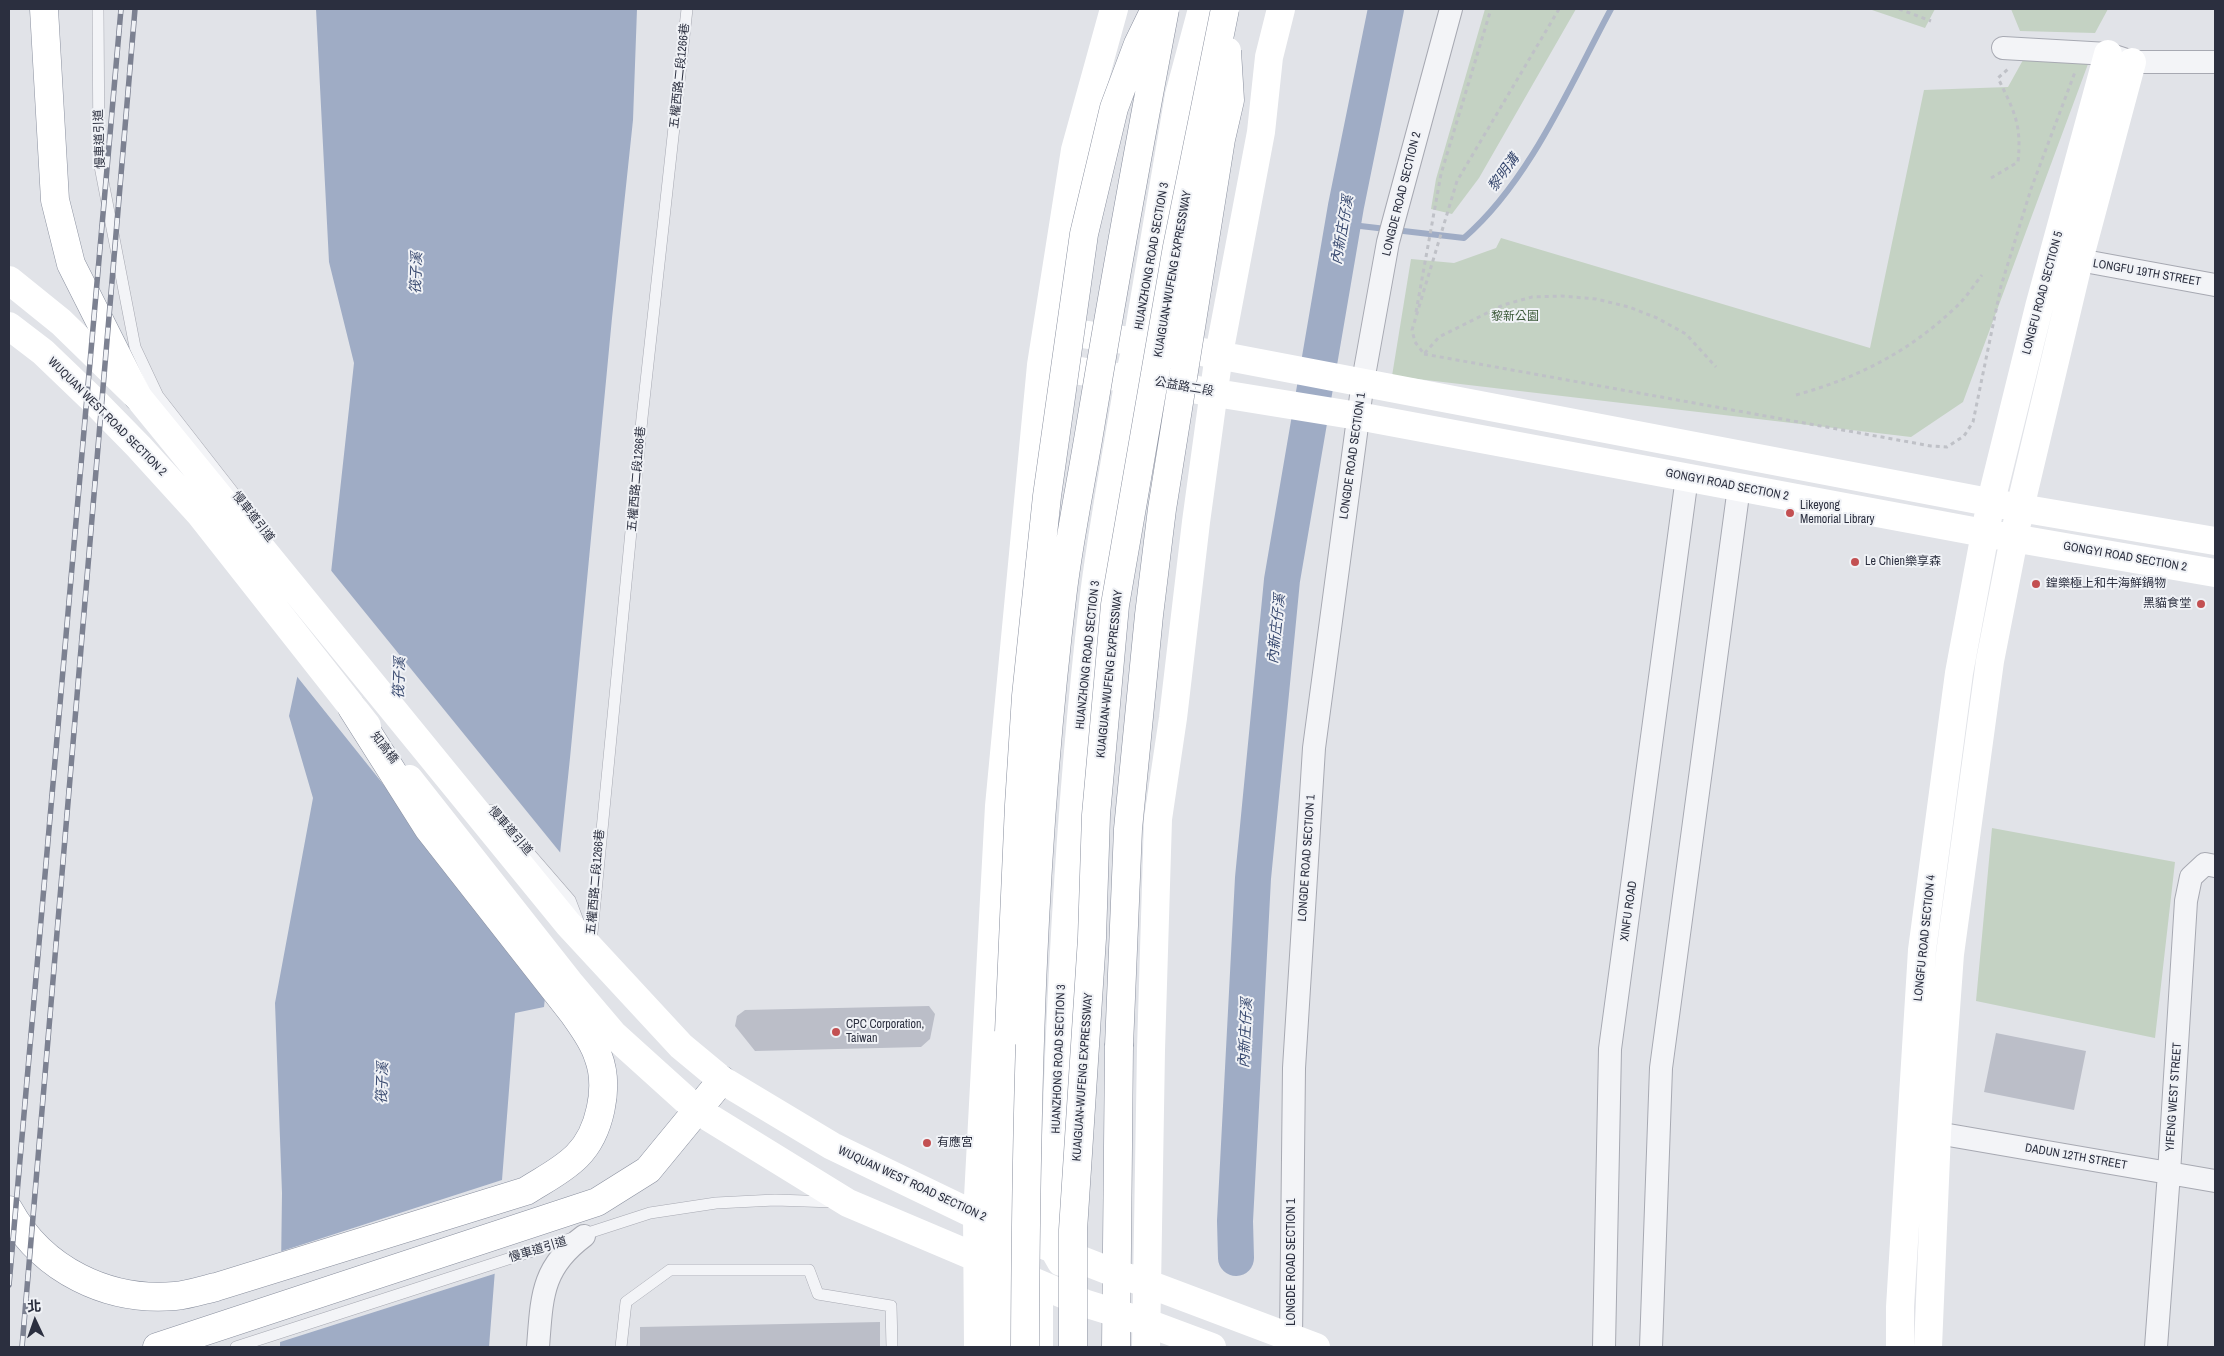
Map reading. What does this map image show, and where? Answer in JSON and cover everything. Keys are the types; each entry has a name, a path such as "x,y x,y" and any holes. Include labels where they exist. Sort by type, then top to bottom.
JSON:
{"main road":[{"path":"44,9 55,200 71,264 138,397"},
{"path":"978,1347 989,1263 999,806 1041,365 1075,150 1114,9"},
{"path":"989,1221 1009,1032 1026,696 1047,496 1082,244 1114,108 1138,44 1155,9"},
{"path":"1025,1347 1026,1223 1034,934 1042,805 1064,588 1123,233 1165,9"},
{"name":"HUANZHONG ROAD SECTION 3","path":"1129,341 1168,91 1189,9"},
{"path":"1146,1334 1158,820 1173,718 1196,522 1226,394 1261,132 1269,57 1281,9"},
{"path":"1116,1347 1119,1046 1128,829 1162,509 1221,139 1230,100 1217,10"},
{"name":"HUANZHONG ROAD SECTION 3","path":"1039,1347 1038,1283 1046,1245 1045,1049 1057,809 1080,601 1129,341 1179,95 1217,10"},
{"name":"KUAIGUAN-WUFENG EXPRESSWAY","path":"1073,1347 1073,1230 1092,938 1096,815 1115,606 1217,10"},
{"path":"1928,1347 1937,1133 1952,934 1990,661 2020,508 2079,260 2120,58"},
{"name":"LONGFU ROAD SECTION 5","path":"1984,533 2039,307 2120,58"},
{"path":"9,280 61,322 138,397 216,500 569,912"},
{"name":"WUQUAN WEST ROAD SECTION 2","path":"9,326 43,352 140,447 216,500"},
{"path":"1047,329 1231,356 2020,508 2215,541"},
{"name":"公益路二段","path":"1041,365 1327,410"},
{"name":"GONGYI ROAD SECTION 2","path":"1327,410 1984,533 2215,573"},
{"name":"知高橋","path":"216,500 352,708 569,982 614,1035 698,1110"},
{"name":"LONGFU ROAD SECTION 4","path":"1900,1347 1901,1287 1922,950 1959,673 1984,533"},
{"path":"9,1210 28,1237 61,1267 78,1278 117,1292 137,1296 178,1296 256,1275 526,1191 557,1172 576,1156 589,1141 603,1094 598,1056 573,1013 428,828 352,708"},
{"name":"WUQUAN WEST ROAD SECTION 2","path":"569,912 590,950 681,1046 722,1080 832,1146 989,1221 1046,1245 1117,1274 1146,1282 1316,1347"},
{"path":"157,1347 596,1202 648,1170 722,1080"},
{"path":"698,1110 848,1203 1084,1303 1116,1314 1146,1334 1212,1347"},
{"path":"1046,1245 1084,1303 1085,1347"},
{"path":"989,1263 1001,1347"}],"street":[{"name":"LONGDE ROAD SECTION 2","path":"1363,381 1388,242 1451,9"},
{"path":"2006,58 2120,58 2215,62"},
{"name":"LONGFU 19TH STREET","path":"2079,260 2215,285"},
{"name":"LONGDE ROAD SECTION 1","path":"1291,1338 1294,1068 1314,748 1363,381"},
{"name":"XINFU ROAD","path":"1604,1347 1610,1049 1687,477"},
{"path":"1651,1347 1661,1068 1739,487"},
{"name":"YIFENG WEST STREET","path":"2156,1347 2186,901 2191,877 2205,864 2215,866"},
{"name":"DADUN 12TH STREET","path":"1937,1133 2215,1181"},
{"path":"538,1347 542,1303 547,1279 563,1254 584,1236"}],"lane":[{"name":"慢車道引道","path":"98,9 99,161 135,347 158,396 216,500 251,514"},
{"name":"五權西路二段1266巷","path":"590,950 643,409 687,9"},
{"path":"316,597 398,701 449,760"},
{"name":"慢車道引道","path":"487,804 569,912"},
{"name":"慢車道引道","path":"236,1347 650,1214 716,1203 775,1200 848,1203"},
{"path":"621,1347 626,1302 670,1270 809,1270 818,1294 891,1306 892,1347"}],"path":[{"path":"1491,9 1441,174 1412,330 1415,342 1424,354 1931,446 1947,447 1964,436 1973,422 2000,286 2032,189 2076,71 2066,71"},
{"path":"1412,330 1457,181 1559,9"},
{"path":"1899,9 1930,21"},
{"path":"1990,178 2018,162 2020,143 2018,126 2012,104 1998,78 2006,58"},
{"path":"1796,395 1832,385 1868,370 1891,357 1920,337 1957,306 1982,274"},
{"path":"1424,354 1439,337 1503,305 1532,298 1562,296 1596,299 1629,307 1657,318 1686,334 1716,367"}],"green space":[{"path":"1485,9 1576,9 1479,178 1452,214 1431,209 1436,179"},
{"path":"1869,9 1935,9 1925,28"},
{"path":"2011,9 2108,9 2095,33 2020,31"},
{"name":"黎新公園","path":"2023,60 2088,64 1963,402 1911,437 1392,376 1411,259 1454,263 1496,248 1501,238 1870,348 1924,90 2008,87"},
{"path":"1992,828 2175,862 2155,1038 1976,1001"}],"water":[{"name":"筏子溪","path":"316,9 637,9 633,120 544,1007 515,1013 489,1347 280,1347 282,1193 275,1003 313,798 289,716 307,631 329,591 354,363 329,262"}],"pier":[{"path":"329,568 563,856 548,990 295,674 304,630 327,590"},
{"path":"505,1179 497,1273 277,1343 279,1252"}],"building":[{"name":"CPC Corporation, Taiwan","path":"929,1006 935,1014 930,1039 921,1047 755,1051 735,1026 737,1016 745,1010"},
{"path":"1996,1033 2086,1051 2074,1110 1984,1092"},
{"path":"880,1322 880,1347 640,1347 640,1327"}],"waterway":[{"name":"內新庄仔溪","path":"1236,1258 1235,1221 1253,878 1282,580 1346,206 1386,9"},
{"name":"黎明溝","path":"1343,224 1464,238 1488,215 1529,161 1564,100 1611,9"}],"railway":[{"path":"9,1285 121,9"},
{"path":"22,1347 135,9"}],"place":[{"name":"Likeyong Memorial Library","path":"1790,513"},
{"name":"Le Chien樂享森","path":"1855,562"},
{"name":"鍠樂極上和牛海鮮鍋物","path":"2036,584"},
{"name":"黑貓食堂","path":"2201,604"},
{"name":"CPC Corporation, Taiwan","path":"836,1032"},
{"name":"有應宮","path":"927,1143"}]}
